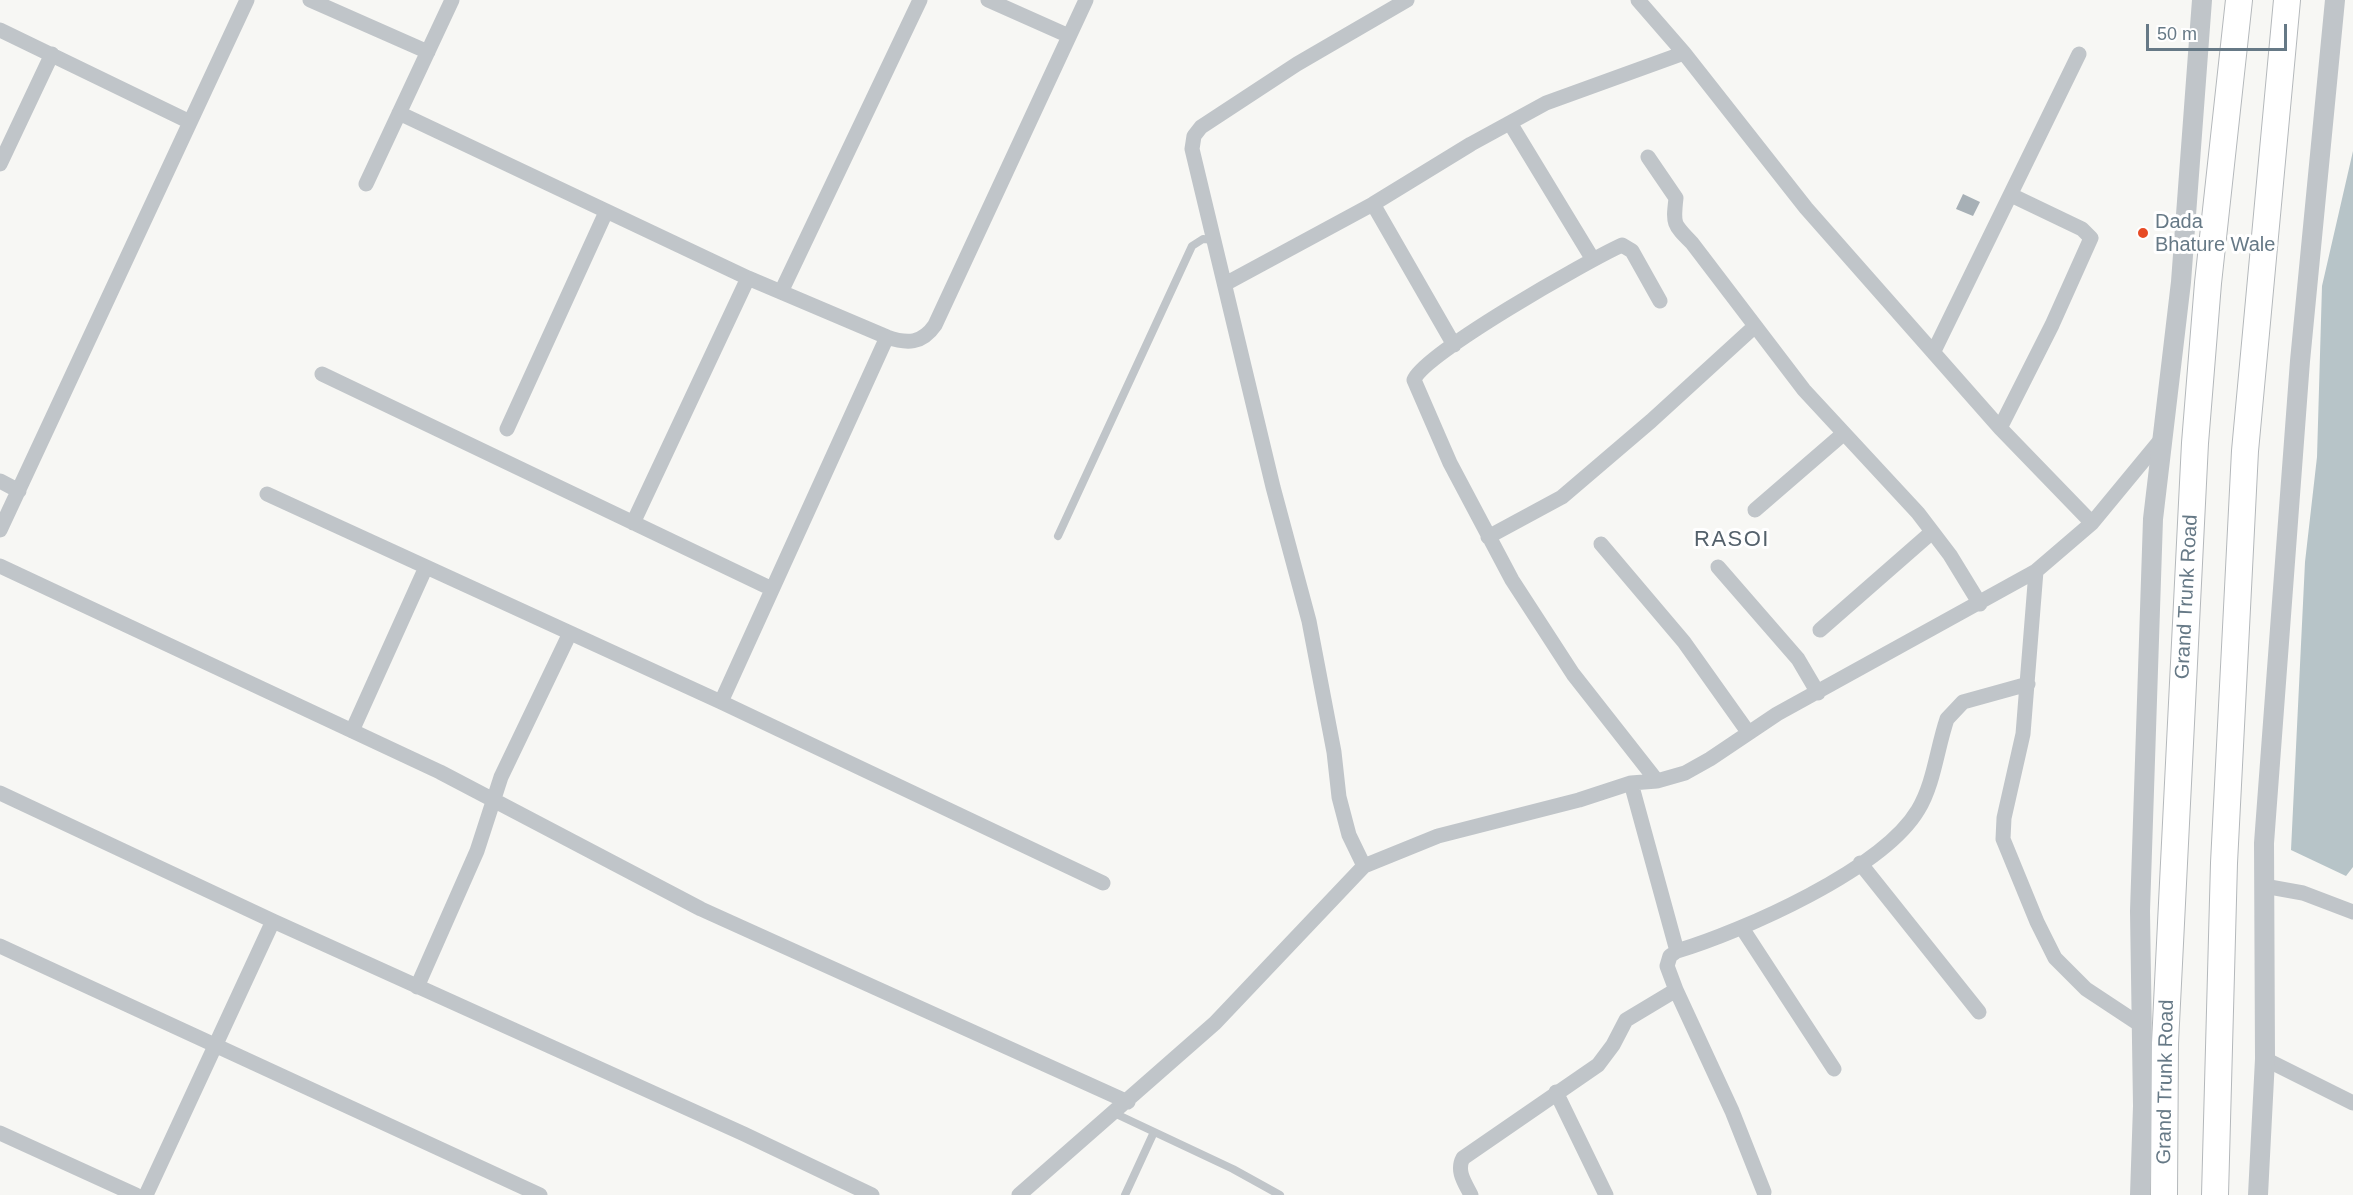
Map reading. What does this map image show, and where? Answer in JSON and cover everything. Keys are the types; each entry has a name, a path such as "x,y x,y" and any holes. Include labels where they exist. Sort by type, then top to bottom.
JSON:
{"highway":[{"name":"Grand Trunk Road","path":"2164,1195 2165,1043 2195,442 2208,283 2239,0"},
{"path":"2215,1195 2224,863 2245,452 2287,0"}],"street":[{"path":"0,531 247,0"},
{"path":"310,0 428,52"},
{"path":"366,184 452,0"},
{"path":"781,292 920,0"},
{"path":"988,0 1069,36"},
{"path":"399,113 748,278 886,337 903,342 915,342 927,336 935,325 1086,0"},
{"path":"1364,866 1349,835 1339,796 1334,753 1309,621 1273,487 1192,149 1194,136 1201,127 1297,64 1407,0"},
{"path":"1638,0 1684,52 1806,207 2000,428 2092,523"},
{"path":"2140,1195 2143,1106 2140,910 2152,543 2181,282 2202,0"},
{"path":"2258,1195 2265,1059 2264,843 2300,361 2335,0"},
{"path":"0,30 190,122"},
{"path":"1225,284 1373,204 1546,103 1684,52"},
{"path":"0,164 52,54"},
{"path":"1934,351 2079,54"},
{"path":"1510,123 1592,258"},
{"path":"1648,157 1676,198 1674,223 1692,243 1754,327 1843,434 1918,513 1980,604"},
{"path":"2000,428 2052,325 2091,238 2082,229 2011,195"},
{"path":"1373,204 1454,345"},
{"path":"507,429 606,212"},
{"path":"1658,781 1555,648 1488,537 1416,389 1417,373 1454,345 1592,258 1626,246 1632,251 1660,301"},
{"path":"633,523 748,278"},
{"path":"1488,537 1562,497 1651,421 1754,327"},
{"path":"721,702 886,337"},
{"path":"322,374 772,589"},
{"path":"1755,510 1843,434"},
{"path":"1019,1195 1215,1023 1364,866 1438,836 1579,801 1631,783 1658,781 1685,773 1710,759 1748,732 2036,571 2092,523 2163,437"},
{"path":"0,482 20,491"},
{"path":"267,494 721,702 1103,883"},
{"path":"1820,630 1932,532"},
{"path":"1601,544 1684,642 1748,732"},
{"path":"0,566 494,800 532,823 701,909 1128,1101"},
{"path":"352,731 426,567"},
{"path":"1718,567 1791,651 1818,693"},
{"path":"2036,571 2023,734 2004,818 2003,839 2055,958 2086,989 2142,1026"},
{"path":"417,987 477,851 506,768 570,633"},
{"path":"1764,1192 1732,1112 1676,990 1667,966 1670,956 1677,951 1742,928 1791,905 1860,863 1897,836 1918,810 1947,719 1955,708 1963,702 2028,684"},
{"path":"1631,783 1677,951"},
{"path":"0,793 273,921 744,1134 872,1195"},
{"path":"1860,863 1979,1012"},
{"path":"2264,886 2303,892 2353,912"},
{"path":"146,1195 273,921"},
{"path":"1742,928 1834,1069"},
{"path":"0,946 540,1195"},
{"path":"1471,1195 1460,1172 1459,1165 1462,1158 1598,1065 1613,1046 1626,1020 1676,990"},
{"path":"2265,1059 2353,1103"},
{"path":"1556,1092 1606,1195"},
{"path":"0,1133 136,1195"}],"lane":[{"path":"1058,536 1192,246 1203,239 1214,240"},
{"path":"1114,1113 1233,1169 1280,1195"},
{"path":"1125,1195 1154,1132"}],"shaded area":[{"path":"2353,151 2353,867 2346,876 2291,850 2305,562 2317,457 2322,286"}],"building":[{"path":"1963,194 1980,202 1973,216 1956,209"}],"place":[{"name":"Dada Bhature Wale","path":"2143,233"}],"district":[{"name":"RASOI","path":"1732,540"}]}
